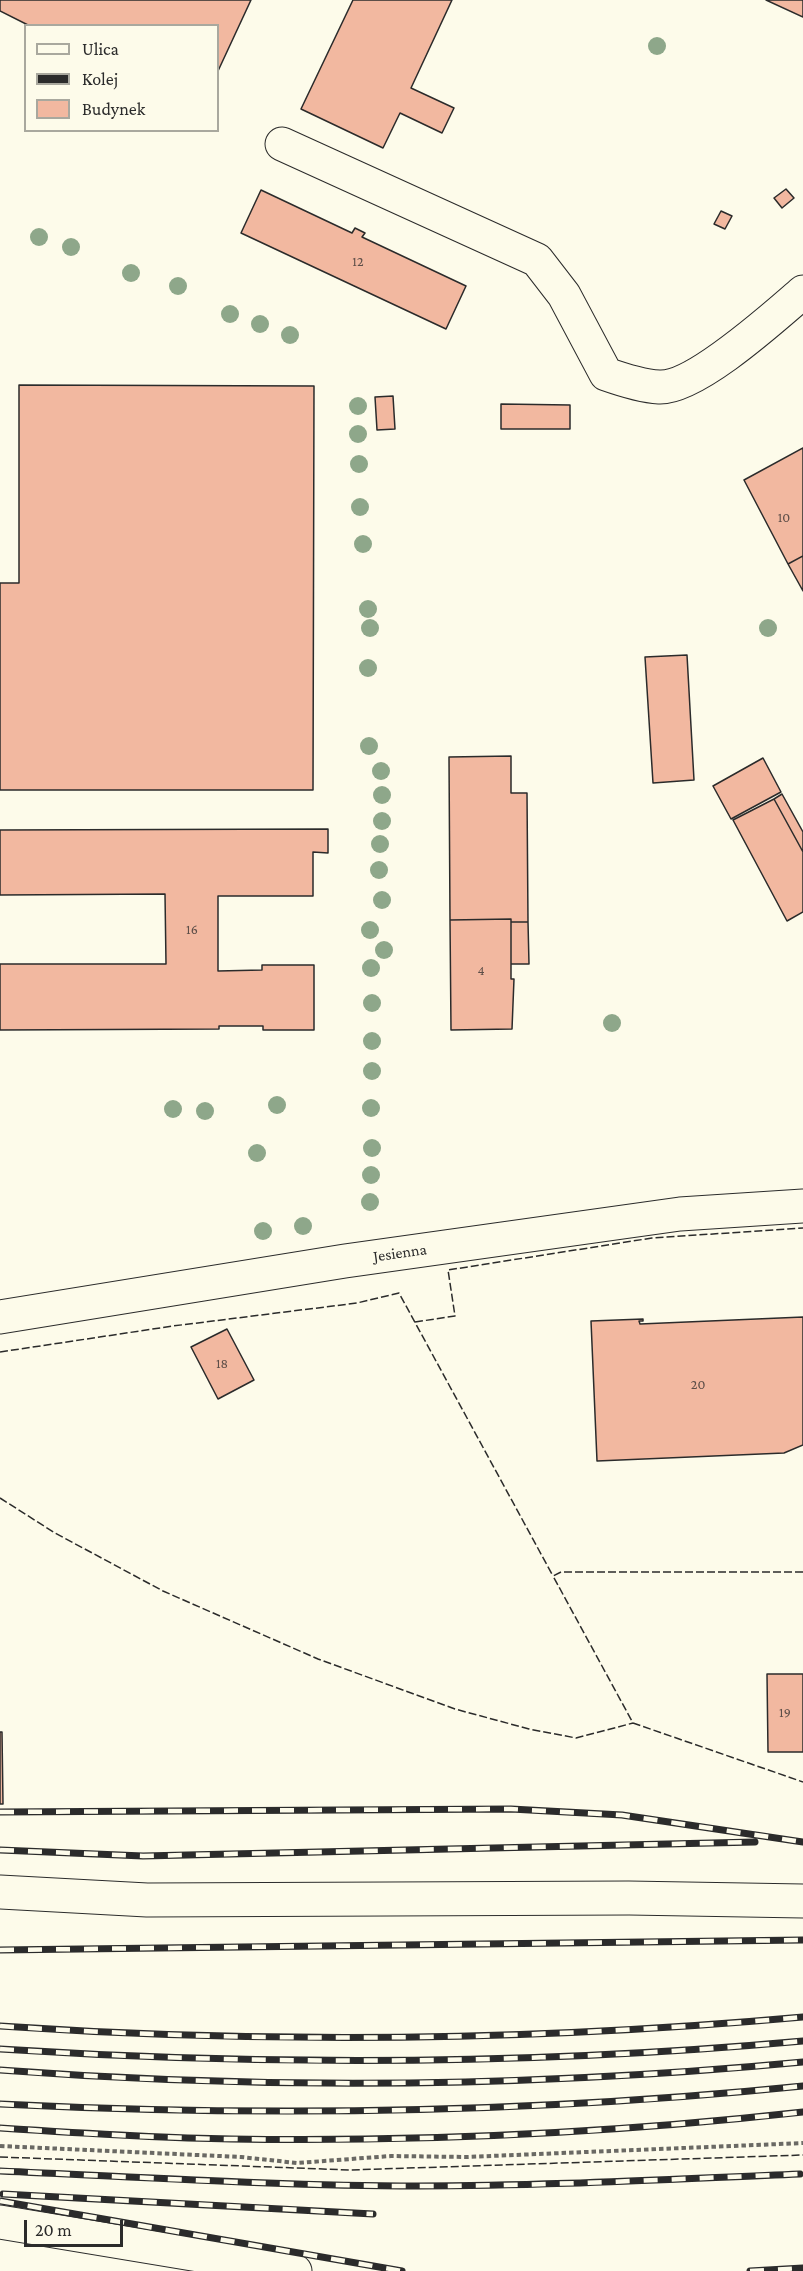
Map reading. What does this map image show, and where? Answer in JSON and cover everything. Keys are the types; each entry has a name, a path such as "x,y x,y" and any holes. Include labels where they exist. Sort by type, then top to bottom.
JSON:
{"street":[{"path":"282,144 537,260 564,295 606,374 632,383 661,388 685,381 748,340 803,292"},
{"name":"Jesienna","path":"0,1317 345,1261 680,1214 803,1206"},
{"path":"0,1892 147,1900 629,1898 803,1901"},
{"path":"0,2222 296,2271"}],"path":[{"path":"0,2146 241,2157 297,2163 391,2156 467,2157 803,2143"}],"building":[{"path":"0,0 251,0 219,69 219,24 26,24 0,11"},
{"path":"353,0 452,0 411,88 454,108 442,133 400,113 383,148 301,109"},
{"path":"766,0 803,0 803,17"},
{"path":"786,189 794,198 782,208 774,198"},
{"path":"261,190 352,233 355,228 365,233 362,237 466,286 446,329 241,233"},
{"path":"721,211 732,216 725,229 714,224"},
{"path":"19,385 314,386 313,790 0,790 0,583 19,583"},
{"path":"393,396 395,429 377,430 375,397"},
{"path":"501,404 570,405 570,429 501,429"},
{"path":"803,448 803,556 788,564 744,480"},
{"path":"803,556 803,591 788,564"},
{"path":"687,655 694,780 653,783 645,657"},
{"path":"511,756 511,793 527,793 528,922 511,922 511,919 450,920 449,757"},
{"path":"763,758 781,792 731,819 713,786"},
{"path":"782,794 803,832 803,852 774,799"},
{"path":"774,799 803,852 803,912 787,921 733,820"},
{"path":"328,829 328,853 313,852 313,896 218,896 218,971 262,970 262,965 314,965 314,1030 263,1030 263,1026 219,1026 219,1029 0,1030 0,964 166,964 165,894 0,895 0,830"},
{"path":"511,919 511,979 514,979 512,1029 451,1030 450,920"},
{"path":"511,922 528,922 529,964 511,964"},
{"path":"803,1317 803,1445 784,1453 597,1461 591,1321 643,1319 639,1321 640,1324"},
{"path":"227,1329 254,1380 218,1399 191,1347"},
{"path":"767,1674 803,1674 803,1752 768,1752"},
{"path":"0,1732 2,1732 3,1804 0,1804"}],"railway":[{"path":"0,1812 511,1809 622,1815 803,1842"},
{"path":"0,1850 143,1856 755,1842"},
{"path":"0,1950 803,1940"},
{"path":"0,2026 201,2036 402,2037 602,2031 803,2017"},
{"path":"0,2049 201,2058 402,2060 602,2055 803,2041"},
{"path":"0,2070 200,2081 402,2083 603,2077 803,2062"},
{"path":"0,2104 201,2110 402,2110 603,2102 803,2086"},
{"path":"0,2128 202,2138 375,2139 589,2131 803,2112"},
{"path":"0,2171 366,2186 562,2184 800,2174"},
{"path":"3,2194 373,2214"},
{"path":"0,2201 402,2271"},
{"path":"750,2271 803,2268"}],"fence":[{"path":"415,1322 455,1316 448,1270 652,1238 803,1228"},
{"path":"0,1352 173,1326 357,1303 399,1293 553,1576"},
{"path":"0,1498 55,1533 163,1591 318,1659 455,1709 529,1729 576,1738 633,1723"},
{"path":"803,1572 561,1572 553,1576 633,1723 803,1782"},
{"path":"0,2157 350,2170 803,2155"}]}
